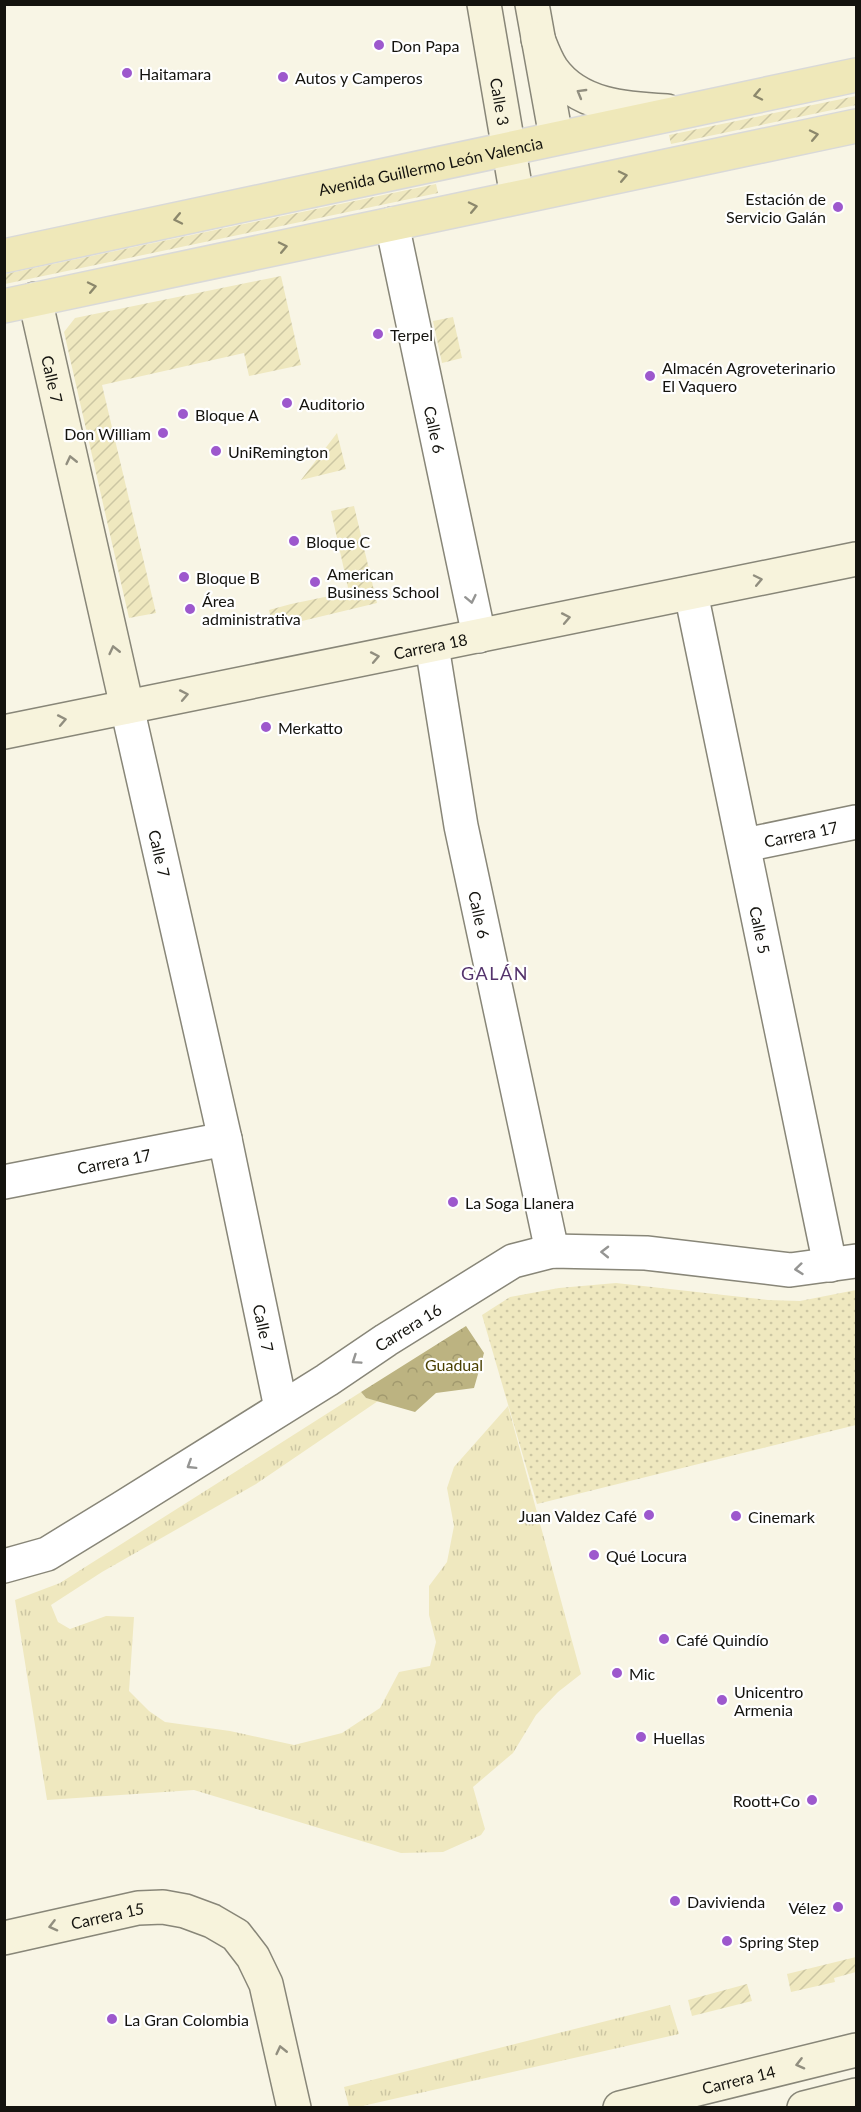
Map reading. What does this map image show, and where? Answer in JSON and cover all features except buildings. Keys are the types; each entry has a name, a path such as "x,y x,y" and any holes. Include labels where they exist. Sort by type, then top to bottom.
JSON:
{"main road":[{"name":"Avenida Guillermo León Valencia","path":"5,255 856,75"},
{"path":"20,302 856,126"}],"street":[{"name":"Calle 3","path":"484,4 517,197"},
{"path":"532,4 556,137"},
{"path":"538,39 552,69 584,97 633,110 678,112"},
{"name":"Calle 6","path":"392,224 479,636"},
{"name":"Calle 7","path":"20,302 127,707 225,1139 281,1408"},
{"name":"Carrera 18","path":"4,732 856,559"},
{"name":"Calle 5","path":"691,593 745,845 843,1263"},
{"name":"Calle 6","path":"432,646 461,826 552,1251"},
{"name":"Carrera 17","path":"745,845 856,822"},
{"name":"Carrera 17","path":"4,1182 225,1139"},
{"name":"Carrera 16","path":"4,1566 47,1554 513,1261 552,1251 646,1253 790,1270 843,1263"},
{"name":"Carrera 15","path":"4,1938 138,1908 163,1907 185,1911 212,1921 236,1935 254,1957 266,1984 294,2108"},
{"name":"Carrera 14","path":"620,2108 856,2050"},
{"path":"804,2108 856,2095"}],"green space":[{"path":"856,96 856,105 671,144 669,135"},
{"path":"436,184 438,193 5,284 5,274"},
{"path":"281,276 301,365 249,376 244,353 102,385 156,613 129,618 64,332 75,318"},
{"path":"453,317 462,358 442,363 433,321"},
{"path":"337,433 346,469 301,480"},
{"path":"354,506 377,603 273,628 269,610 349,592 331,511"},
{"path":"616,1283 768,1300 800,1301 856,1290 856,1425 537,1504 482,1315 510,1297 559,1288"},
{"name":"Guadual","path":"466,1326 484,1353 474,1388 436,1393 415,1412 366,1398 361,1392"},
{"path":"361,1392 366,1398 378,1401 256,1484 102,1572 51,1605 58,1622 70,1629 106,1616 134,1617 129,1691 149,1711 165,1722 230,1731 294,1745 342,1733 380,1708 399,1672 430,1666 436,1642 429,1615 429,1586 447,1562 454,1526 447,1488 454,1467 508,1406 581,1674 558,1692 536,1715 513,1753 473,1787 485,1829 481,1835 443,1852 401,1853 194,1790 47,1800 15,1600 60,1583"},
{"path":"856,1957 856,1972 834,1978 835,1982 791,1992 787,1974"},
{"path":"747,1984 752,2001 692,2016 688,2000"},
{"path":"670,2005 679,2034 358,2107 349,2107 344,2087"}],"place":[{"name":"Don Papa","path":"379,45"},
{"name":"Haitamara","path":"127,73"},
{"name":"Autos y Camperos","path":"283,77"},
{"name":"Estación de Servicio Galán","path":"838,207"},
{"name":"Terpel","path":"378,334"},
{"name":"Almacén Agroveterinario El Vaquero","path":"650,376"},
{"name":"Auditorio","path":"287,403"},
{"name":"Bloque A","path":"183,414"},
{"name":"Don William","path":"163,433"},
{"name":"UniRemington","path":"216,451"},
{"name":"Bloque C","path":"294,541"},
{"name":"Bloque B","path":"184,577"},
{"name":"American Business School","path":"315,582"},
{"name":"Área administrativa","path":"190,609"},
{"name":"Merkatto","path":"266,727"},
{"name":"La Soga Llanera","path":"453,1202"},
{"name":"Juan Valdez Café","path":"649,1515"},
{"name":"Cinemark","path":"736,1516"},
{"name":"Qué Locura","path":"594,1555"},
{"name":"Café Quindío","path":"664,1639"},
{"name":"Mic","path":"617,1673"},
{"name":"Unicentro Armenia","path":"722,1700"},
{"name":"Huellas","path":"641,1737"},
{"name":"Roott+Co","path":"812,1800"},
{"name":"Davivienda","path":"675,1901"},
{"name":"Vélez","path":"838,1907"},
{"name":"Spring Step","path":"727,1941"},
{"name":"La Gran Colombia","path":"112,2019"}],"district":[{"name":"GALÁN","path":"495,973"}]}
